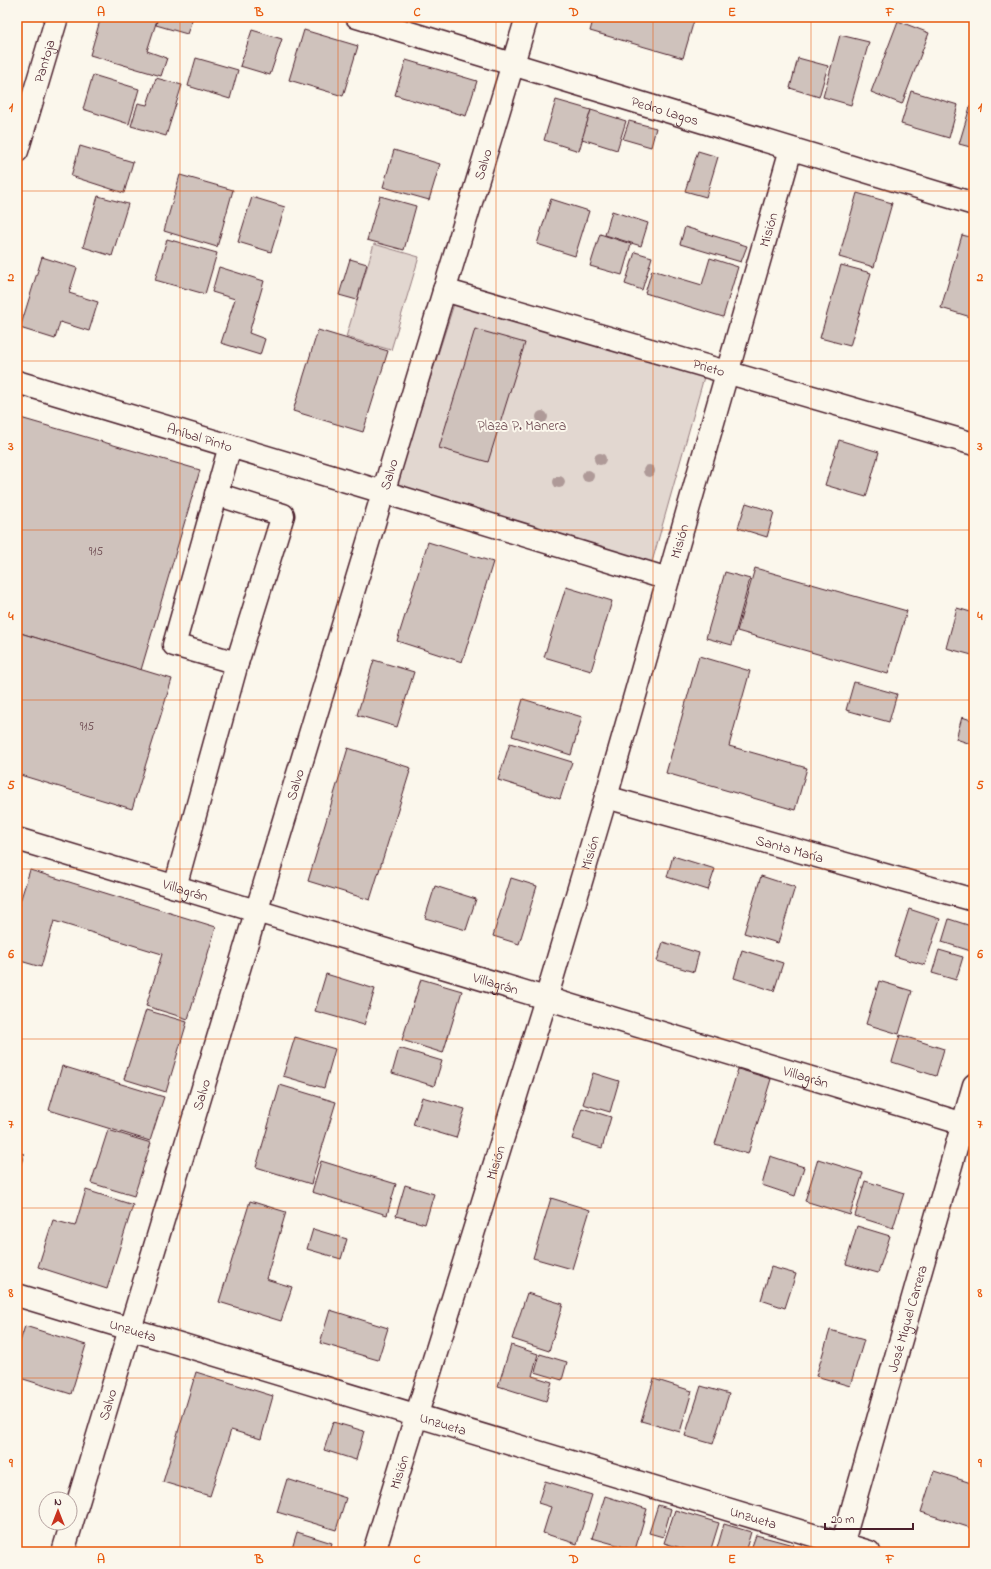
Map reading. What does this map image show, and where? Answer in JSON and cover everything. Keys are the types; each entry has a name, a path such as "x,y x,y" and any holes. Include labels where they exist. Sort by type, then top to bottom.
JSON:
{"street":[{"name":"Pantoja","path":"17,150 57,17"},
{"name":"Pedro Lagos","path":"357,17 974,204"},
{"name":"Salvo","path":"63,1552 527,17"},
{"name":"Misión","path":"374,1552 546,999 606,797 791,149"},
{"name":"Prieto","path":"444,290 728,371 974,444"},
{"name":"Aníbal Pinto","path":"17,382 668,579"},
{"path":"230,446 174,645 237,663"},
{"path":"175,887 237,663 283,515 216,494"},
{"name":"Santa María","path":"606,797 974,900"},
{"name":"Villagrán","path":"17,839 968,1126"},
{"name":"José Miguel Carrera","path":"841,1548 968,1126 974,1086"},
{"name":"Unzueta","path":"17,1295 417,1416 841,1548 869,1552"}],"green space":[{"path":"374,244 419,257 391,350 346,337"},
{"name":"Plaza P. Manera","path":"454,304 704,377 652,562 395,489"}],"building":[{"path":"101,17 158,17 147,51 167,58 161,76 90,55"},
{"path":"158,17 193,17 187,34 156,25"},
{"path":"594,17 695,17 683,58 590,31"},
{"path":"898,21 929,33 902,104 871,92"},
{"path":"252,30 282,39 270,75 240,66"},
{"path":"304,30 358,46 343,96 289,80"},
{"path":"840,35 869,42 851,105 823,97"},
{"path":"196,58 238,70 230,99 188,86"},
{"path":"798,58 828,66 819,97 790,88"},
{"path":"406,60 477,81 466,116 395,95"},
{"path":"93,75 139,89 129,124 83,109"},
{"path":"156,78 182,85 166,136 131,126 138,103 147,105"},
{"path":"911,91 958,105 949,138 901,124"},
{"path":"556,100 591,110 579,151 544,140"},
{"path":"970,107 974,108 974,148 959,144"},
{"path":"591,110 626,121 617,150 582,139"},
{"path":"629,121 656,128 651,147 623,139"},
{"path":"80,146 133,162 124,193 71,176"},
{"path":"394,150 440,164 429,200 383,187"},
{"path":"698,151 718,157 706,197 685,191"},
{"path":"180,175 233,190 217,247 164,231"},
{"path":"857,193 892,203 874,267 839,257"},
{"path":"98,196 128,204 112,256 83,247"},
{"path":"380,196 416,206 404,250 367,240"},
{"path":"252,197 285,207 271,252 238,242"},
{"path":"551,199 589,211 575,256 537,244"},
{"path":"612,211 648,223 641,246 605,235"},
{"path":"685,227 747,246 741,262 680,244"},
{"path":"600,234 631,244 622,275 590,266"},
{"path":"962,235 974,238 974,318 941,308"},
{"path":"167,239 217,253 205,294 155,280"},
{"path":"635,252 652,257 642,290 625,284"},
{"path":"42,257 77,268 69,293 98,302 89,331 60,322 55,339 20,328"},
{"path":"710,258 738,267 723,317 645,293 652,270 702,285"},
{"path":"350,259 367,264 357,300 339,295"},
{"path":"841,265 871,273 850,346 820,338"},
{"path":"219,267 264,281 249,333 265,339 260,355 221,343 235,299 212,292"},
{"path":"475,329 525,343 488,462 439,448"},
{"path":"318,330 388,351 363,432 293,411"},
{"path":"17,417 200,470 141,670 17,632"},
{"path":"839,440 879,452 866,497 825,485"},
{"path":"746,503 774,512 767,537 738,528"},
{"path":"428,542 493,562 462,662 397,641"},
{"path":"755,568 907,611 888,674 737,631"},
{"path":"725,572 750,579 732,645 706,638"},
{"path":"566,587 612,601 591,671 544,657"},
{"path":"957,608 974,613 974,648 972,655 946,648"},
{"path":"17,632 172,679 132,809 17,774"},
{"path":"699,656 750,671 729,746 807,768 795,810 666,773"},
{"path":"374,660 414,672 397,727 357,715"},
{"path":"854,682 897,694 889,722 846,710"},
{"path":"523,699 582,717 571,755 512,736"},
{"path":"962,717 974,721 974,745 956,739"},
{"path":"510,743 572,762 560,799 498,780"},
{"path":"348,748 411,768 370,900 308,881"},
{"path":"673,856 715,869 708,890 667,877"},
{"path":"30,870 216,927 188,1019 146,1006 162,954 54,921 41,967 17,960 17,911"},
{"path":"761,876 795,887 778,943 744,933"},
{"path":"511,878 537,886 519,944 493,936"},
{"path":"435,886 476,899 466,930 425,918"},
{"path":"909,909 940,919 925,965 894,956"},
{"path":"949,919 974,927 974,952 942,942"},
{"path":"663,942 699,953 694,972 657,961"},
{"path":"742,950 783,963 774,991 734,978"},
{"path":"939,950 963,957 956,980 932,973"},
{"path":"326,974 375,989 364,1025 315,1011"},
{"path":"421,979 462,991 443,1053 402,1040"},
{"path":"879,981 912,991 899,1034 866,1024"},
{"path":"146,1010 187,1022 166,1092 124,1079"},
{"path":"900,1035 944,1049 936,1076 892,1062"},
{"path":"295,1037 335,1049 324,1088 283,1076"},
{"path":"399,1048 442,1061 434,1086 392,1073"},
{"path":"62,1066 164,1097 150,1141 49,1110"},
{"path":"738,1069 771,1079 748,1154 715,1144"},
{"path":"593,1073 619,1081 610,1112 583,1104"},
{"path":"280,1085 336,1102 311,1184 256,1167"},
{"path":"422,1097 465,1109 456,1138 413,1125"},
{"path":"582,1108 611,1117 602,1148 572,1139"},
{"path":"108,1130 151,1143 134,1196 91,1183"},
{"path":"17,1152 24,1154 17,1177"},
{"path":"770,1156 804,1167 795,1196 762,1185"},
{"path":"818,1159 863,1173 850,1215 805,1201"},
{"path":"321,1161 396,1184 387,1215 312,1192"},
{"path":"865,1181 904,1193 893,1228 855,1216"},
{"path":"405,1185 434,1194 425,1224 396,1216"},
{"path":"86,1190 133,1205 107,1289 38,1267 53,1220 75,1226"},
{"path":"551,1198 590,1210 572,1269 533,1258"},
{"path":"250,1201 286,1212 266,1279 292,1287 281,1321 219,1302"},
{"path":"857,1226 890,1236 878,1273 846,1264"},
{"path":"313,1229 347,1239 341,1259 307,1249"},
{"path":"771,1267 796,1274 785,1308 761,1300"},
{"path":"527,1293 563,1304 549,1351 512,1339"},
{"path":"330,1310 388,1328 378,1360 320,1343"},
{"path":"25,1326 86,1345 71,1394 17,1377 17,1351"},
{"path":"830,1330 864,1340 850,1386 816,1376"},
{"path":"511,1345 538,1354 532,1376 552,1382 546,1401 498,1386"},
{"path":"540,1354 567,1362 562,1380 535,1372"},
{"path":"196,1372 273,1396 261,1439 231,1430 210,1496 163,1482"},
{"path":"654,1379 692,1391 680,1432 641,1421"},
{"path":"701,1386 729,1394 713,1444 685,1436"},
{"path":"333,1422 364,1431 356,1460 324,1450"},
{"path":"934,1471 974,1484 974,1529 921,1512"},
{"path":"287,1479 346,1498 336,1530 277,1512"},
{"path":"545,1481 592,1495 577,1544 543,1533 551,1507 538,1503"},
{"path":"605,1496 647,1509 635,1550 592,1538"},
{"path":"658,1505 671,1509 663,1537 649,1533"},
{"path":"675,1510 719,1523 710,1552 695,1552 664,1543"},
{"path":"724,1524 751,1532 745,1552 716,1552"},
{"path":"297,1532 332,1543 329,1552 291,1552"},
{"path":"756,1535 793,1545 791,1552 750,1552"}]}
